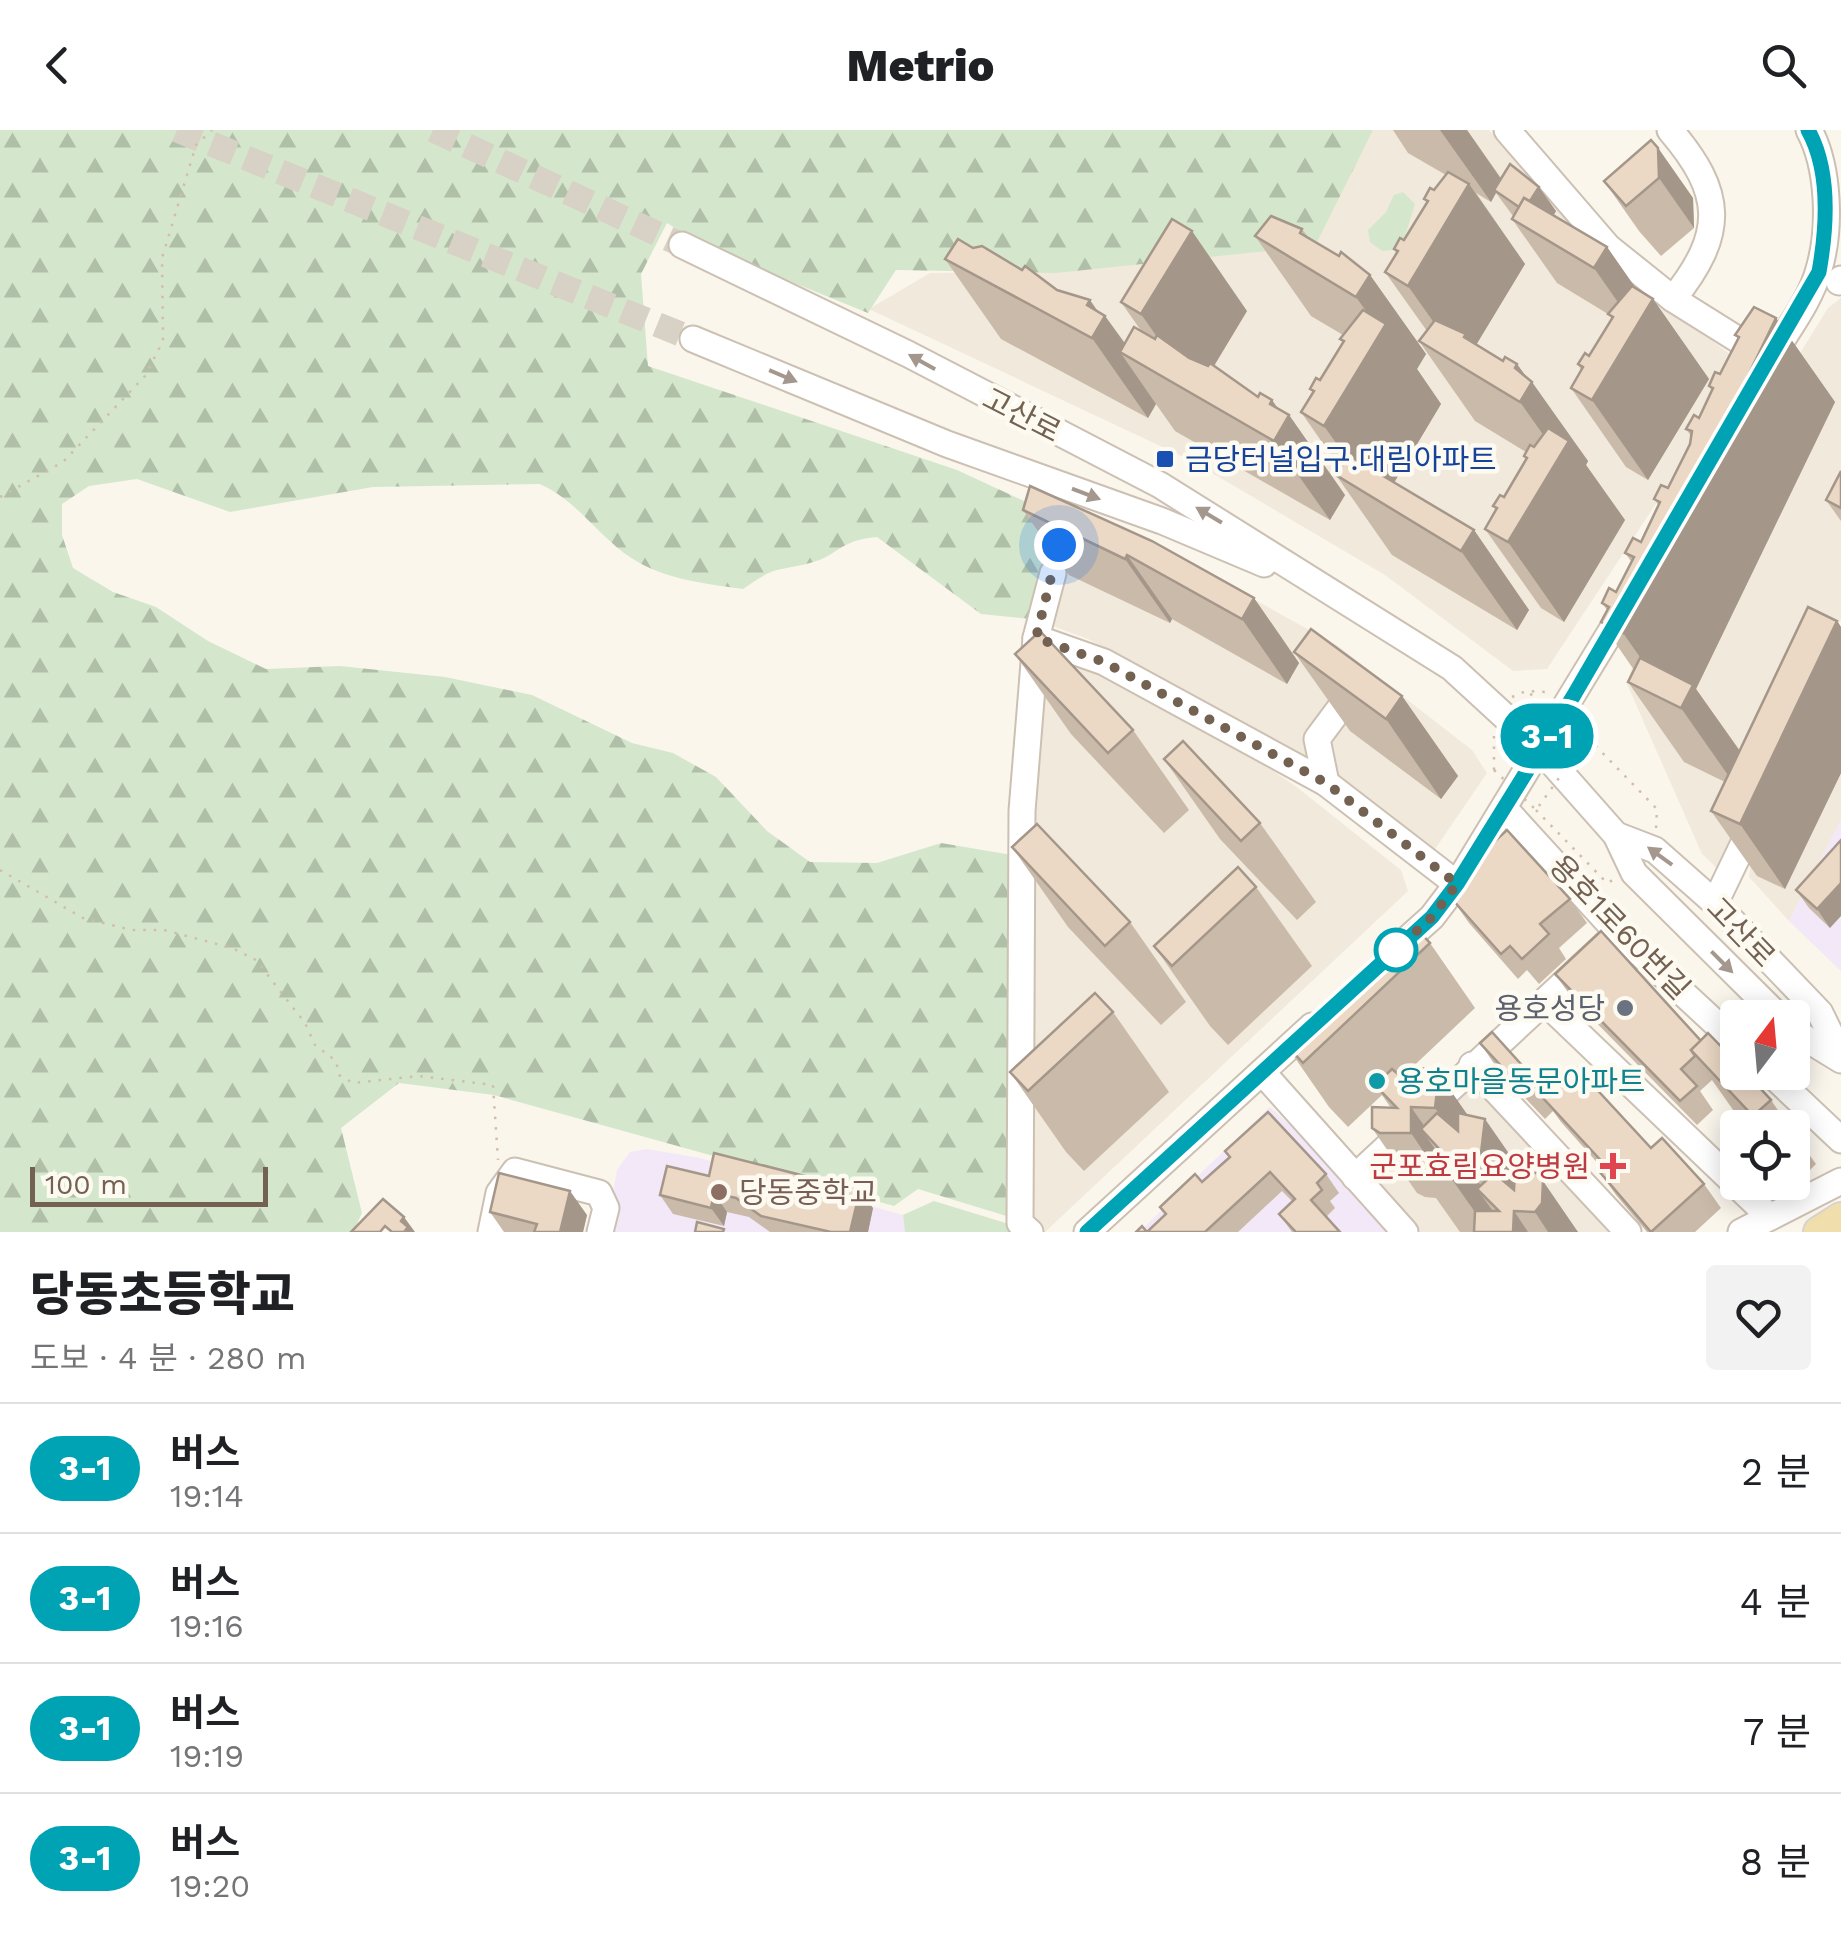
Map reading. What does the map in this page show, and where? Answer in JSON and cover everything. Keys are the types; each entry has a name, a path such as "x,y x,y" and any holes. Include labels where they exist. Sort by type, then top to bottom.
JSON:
{"main road":[{"path":"1819,1232 1841,1218"}],"street":[{"path":"1507,130 1608,247 1765,368 1835,279 1817,136"},
{"path":"1670,130 1700,165 1713,202 1708,244 1674,299"},
{"name":"고산로","path":"682,245 908,354 1160,484 1349,607 1452,668 1539,748 1616,835 1634,873 1762,1000"},
{"name":"고산로","path":"694,338 947,444 1212,541 1349,607"},
{"path":"1030,1232 1020,1223 1022,811 1036,638 1053,573"},
{"path":"1376,968 1432,917 1457,884 1643,578"},
{"path":"1036,638 1104,662 1326,783 1457,884"},
{"path":"1326,783 1318,739 1352,692"},
{"path":"1715,904 1765,798"},
{"name":"용호1로60번길","path":"1504,808 1618,933 1720,1027"},
{"name":"고산로","path":"1616,835 1655,850 1715,904 1820,1013 1841,1058"},
{"path":"1356,1178 1472,1065 1618,933"},
{"path":"1545,1002 1770,1217"},
{"path":"1086,1232 1333,1007"},
{"name":"고산로","path":"1810,1040 1841,1058"},
{"path":"1472,1065 1628,1232"},
{"path":"1262,1072 1405,1232"},
{"path":"1788,1090 1841,1140"},
{"path":"491,1232 508,1177 515,1171 599,1193 606,1208 600,1232"},
{"path":"1740,1232 1841,1181"}],"path":[{"path":"0,497 64,462 145,376 163,341 162,258 196,146 212,130"},
{"path":"1526,690 1590,736 1657,808"},
{"path":"1494,706 1494,770 1607,883"},
{"path":"1536,810 1588,738"},
{"path":"0,870 82,918 132,930 164,930 232,948 256,960 305,1023 315,1045 336,1061 339,1075 354,1083 419,1076 493,1085 498,1159 508,1177"}],"shaded area":[{"path":"1373,130 1489,130 1604,256 1746,367 1547,669 1513,671 1385,575 1190,460 869,309 930,273 1006,272 1314,246"},
{"path":"1841,298 1841,619 1720,871 1702,854 1627,684 1659,581 1828,308"},
{"path":"1075,523 1160,547 1338,646 1472,750 1487,773 1433,852 1200,698 1088,639 1053,626"},
{"path":"1042,651 1088,664 1203,723 1298,788 1401,870 1408,891 1045,1232 1036,1232 1025,1222 1028,824"},
{"path":"1841,667 1841,820 1789,921 1749,877 1751,859"},
{"path":"1841,820 1841,971 1789,921"},
{"path":"1464,1088 1476,1088 1613,1232 1420,1232 1374,1182 1375,1170"},
{"path":"1270,1107 1345,1175 1395,1232 1139,1232"},
{"name":"당동중학교","path":"647,1149 700,1158 903,1215 905,1232 606,1232 617,1170 630,1152"}],"green space":[{"path":"0,130 1373,130 1315,246 1056,273 896,270 868,313 705,247 667,223 641,274 648,366 957,470 1054,515 1032,619 981,614 877,537 854,541 819,560 770,573 743,589 681,578 637,562 574,507 540,484 373,487 230,512 137,479 89,486 62,504 62,535 73,568 113,592 156,607 208,641 266,669 340,666 445,677 532,695 632,743 673,753 716,777 767,831 810,862 877,863 941,843 1012,855 1013,1218 918,1189 894,1206 494,1095 399,1083 341,1128 362,1213 353,1232 0,1232"},
{"path":"1403,192 1415,204 1401,249 1382,251 1370,242 1368,230 1386,212 1394,195"},
{"path":"934,1201 1019,1227 1024,1232 905,1232 903,1215"}],"building":[{"path":"1651,140 1658,148 1659,178 1626,206 1604,181"},
{"path":"1510,164 1539,187 1530,201 1524,198 1519,207 1494,190"},
{"path":"1448,172 1469,184 1408,286 1385,272 1398,251 1394,249 1400,238 1404,240 1428,201 1424,199 1430,188 1434,190"},
{"path":"1524,198 1607,247 1594,268 1512,219"},
{"path":"1271,216 1302,229 1300,233 1339,256 1341,252 1370,275 1356,297 1255,236"},
{"path":"1172,219 1192,231 1141,314 1121,302"},
{"path":"958,239 973,248 982,246 1022,270 1025,266 1057,290 1090,300 1087,305 1105,316 1092,338 945,259"},
{"path":"1632,286 1653,299 1592,400 1571,388 1583,367 1578,364 1585,353 1589,356 1613,317 1608,314"},
{"path":"1754,307 1776,318 1623,633 1601,622 1609,607 1602,603 1609,588 1616,592 1634,557 1625,553 1633,538 1641,542 1660,502 1654,499 1661,485 1668,488 1690,444 1692,431 1686,429 1694,415 1699,418 1713,388 1709,386 1715,372 1720,374 1739,337 1735,335"},
{"path":"1363,310 1386,324 1324,426 1301,412 1314,391 1310,389 1316,378 1320,380 1344,341 1340,339"},
{"path":"1435,320 1466,334 1464,337 1503,361 1505,357 1517,364 1515,368 1532,382 1520,402 1419,341"},
{"path":"1134,327 1155,339 1157,335 1189,358 1208,366 1210,363 1258,397 1260,393 1272,400 1270,404 1289,415 1274,441 1120,352"},
{"path":"1548,428 1569,441 1508,542 1485,529 1497,508 1493,506 1500,495 1504,497 1527,458 1524,456 1530,445 1534,447"},
{"path":"1348,455 1474,530 1461,551 1336,475"},
{"path":"1841,471 1841,508 1826,500"},
{"path":"1030,486 1152,541 1254,598 1242,619 1127,555 1125,559 1023,510"},
{"path":"1808,607 1837,621 1740,824 1711,811"},
{"path":"1311,629 1402,696 1386,719 1294,652"},
{"path":"1040,631 1133,730 1108,753 1015,654"},
{"path":"1640,658 1693,685 1681,708 1628,682"},
{"path":"1183,741 1260,823 1241,841 1164,759"},
{"path":"1037,824 1130,922 1105,946 1012,847"},
{"path":"1507,830 1570,899 1540,924 1549,934 1522,959 1510,946 1501,954 1452,899 1484,851"},
{"path":"1841,840 1841,883 1817,909 1796,890"},
{"path":"1238,867 1256,887 1172,966 1154,946"},
{"path":"1411,923 1430,943 1303,1063 1284,1042"},
{"path":"1601,931 1701,1041 1691,1050 1695,1056 1681,1069 1697,1086 1680,1101 1555,974"},
{"path":"1095,993 1113,1012 1028,1091 1010,1072"},
{"path":"1492,1032 1539,1084 1527,1094 1480,1043"},
{"path":"1708,1033 1720,1045 1720,1081 1691,1050"},
{"path":"1412,1068 1433,1069 1433,1074 1439,1074 1435,1108 1411,1107 1411,1133 1380,1133 1372,1128 1372,1107 1397,1108 1375,1085 1392,1069 1412,1086"},
{"path":"1577,1068 1651,1148 1662,1138 1704,1184 1651,1232 1599,1171 1605,1165 1543,1098"},
{"path":"1729,1090 1762,1090 1771,1100 1760,1110 1747,1110"},
{"path":"1268,1112 1326,1174 1317,1183 1322,1190 1311,1200 1340,1232 1296,1232 1279,1214 1295,1199 1270,1172 1205,1232 1147,1232 1166,1214 1160,1207 1195,1174 1202,1182 1230,1157 1225,1151"},
{"path":"1437,1113 1458,1131 1458,1113 1485,1119 1481,1153 1457,1152 1451,1178 1418,1172 1418,1152 1442,1152 1421,1129"},
{"path":"714,1153 860,1190 850,1232 831,1232 761,1216 736,1198 714,1193 711,1208 660,1195 667,1166 709,1176"},
{"path":"1515,1172 1536,1173 1543,1181 1542,1203 1535,1212 1514,1211 1513,1232 1474,1232 1475,1211 1499,1211 1477,1189 1494,1173 1514,1190"},
{"path":"499,1173 570,1191 560,1232 534,1232 537,1224 490,1212"},
{"path":"383,1199 404,1217 401,1221 408,1227 404,1232 392,1232 385,1226 380,1232 351,1232"},
{"path":"697,1222 724,1229 695,1232"}],"tunnel":[{"path":"177,130 693,339"},
{"path":"433,130 682,245"}],"bus line":[{"name":"3-1","path":"1087,1232 1432,917 1457,884 1574,695 1819,272 1825,210 1818,148 1808,130"}],"place":[{"name":"금당터널입구.대림아파트","path":"1165,459"},
{"name":"용호성당","path":"1625,1008"},
{"name":"용호마을동문아파트","path":"1377,1081"},
{"name":"군포효림요양병원","path":"1613,1166"},
{"name":"당동중학교","path":"719,1192"}],"route":[{"path":"1059,545 1036,638 1104,662 1326,783 1457,884 1432,917 1396,950"}]}
